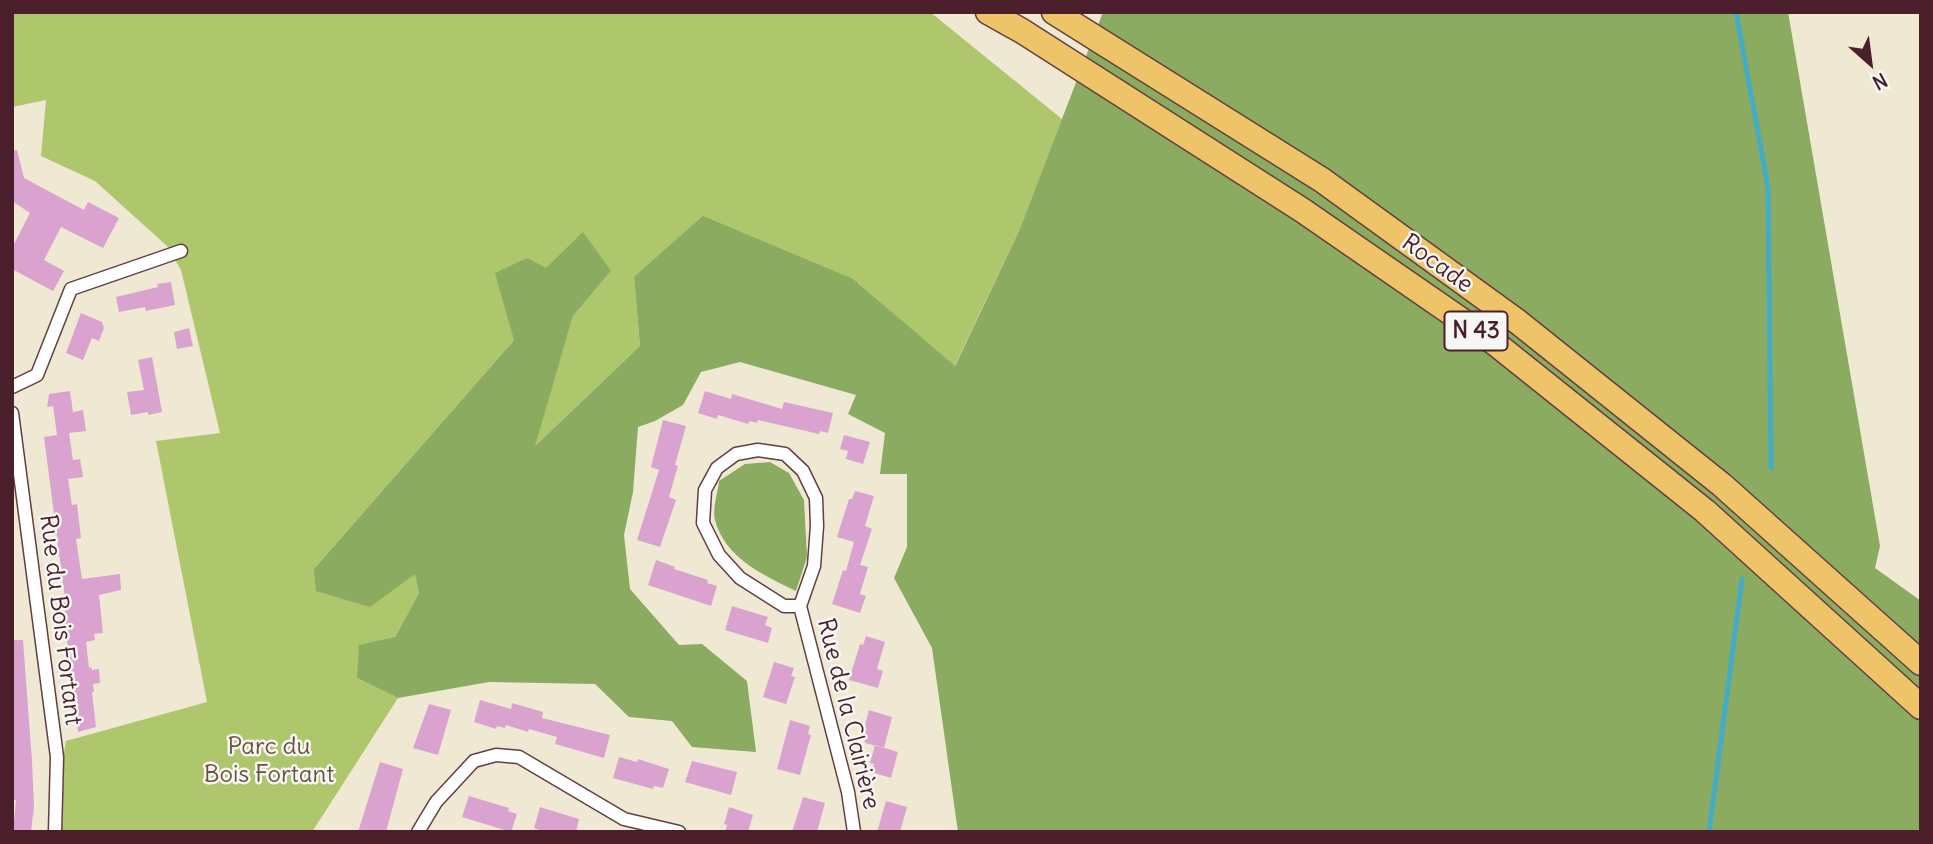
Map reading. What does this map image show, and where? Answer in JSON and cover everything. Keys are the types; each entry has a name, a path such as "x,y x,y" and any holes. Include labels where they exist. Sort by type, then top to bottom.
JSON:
{"highway":[{"name":"N 43","path":"988,12 1302,210 1496,344 1705,511 1921,707"},
{"name":"Rocade","path":"1054,12 1322,180 1518,322 1722,485 1921,663"}],"street":[{"path":"12,387 37,375 71,289 181,251"},
{"name":"Rue du Bois Fortant","path":"12,414 57,757 55,832"},
{"name":"Rue de la Clairière","path":"800,606 784,606 740,578 719,555 703,523 705,490 717,468 736,454 758,450 785,454 803,471 816,498 814,566 800,606 848,792 854,832"},
{"path":"418,832 436,802 474,761 496,755 519,757 624,819 679,832"}],"green space":[{"name":"Parc du Bois Fortant","path":"12,12 930,12 1062,119 1019,231 954,367 858,283 634,277 640,346 534,447 573,316 611,271 514,340 314,569 415,573 419,593 395,637 357,678 398,698 312,832 62,832 66,741 207,702 156,441 220,433 181,270 167,246 95,181 41,156 46,100 12,107"},
{"path":"1103,12 1788,12 1880,546 1875,568 1921,601 1921,832 958,832 932,648 894,578 907,547 907,474 880,474 885,433 848,414 856,395 740,362 701,372 683,405 638,427 633,492 624,535 630,589 679,645 702,644 747,681 756,752 692,747 672,721 629,717 595,684 489,682 398,698 357,678 359,645 395,637 419,593 415,574 370,607 316,591 314,569 514,340 495,273 527,258 546,268 583,232 611,271 573,316 535,446 640,346 634,277 703,216 853,279 955,366 1019,231"},
{"path":"770,462 789,473 804,500 807,557 796,591 759,572 736,555 720,533 714,516 719,481 745,464"}],"building":[{"path":"17,150 24,178 84,210 88,202 119,218 103,248 61,227 44,260 64,271 53,291 12,269 12,248 30,213 12,201 12,151"},
{"path":"171,282 175,305 146,311 145,307 119,312 116,297"},
{"path":"81,313 102,322 104,328 99,341 92,338 83,360 66,353"},
{"path":"189,328 193,346 177,349 174,332"},
{"path":"152,357 162,412 131,415 127,392 144,390 138,360"},
{"path":"70,391 73,412 83,410 86,431 69,433 73,460 80,459 83,477 68,479 72,505 77,504 81,538 76,539 82,579 120,574 121,590 99,595 103,633 94,634 95,640 86,642 89,668 99,669 100,683 93,684 92,692 96,727 78,732 62,599 65,599 44,437 57,435 53,406 47,407 49,394"},
{"path":"705,391 731,399 732,394 782,409 784,402 833,413 828,433 820,431 819,434 758,420 757,423 750,421 748,424 718,415 717,419 698,413"},
{"path":"663,420 686,426 669,497 676,500 660,547 637,540 659,470 651,467"},
{"path":"844,435 870,442 863,464 846,459 848,451 840,449"},
{"path":"855,491 874,496 865,526 872,529 860,565 868,567 860,594 866,596 860,613 832,604 843,570 846,571 854,542 837,537 849,499 852,499"},
{"path":"656,560 717,586 711,606 648,585"},
{"path":"732,606 768,617 765,625 772,628 768,643 725,630"},
{"path":"866,636 885,642 877,669 883,671 878,688 849,680 860,644 863,645"},
{"path":"12,640 23,640 34,806 31,832 13,832 16,800 13,800 12,780"},
{"path":"774,662 794,668 791,676 795,677 786,704 763,697"},
{"path":"480,700 511,709 512,703 543,712 542,718 610,735 604,758 555,744 557,737 529,729 528,732 506,725 505,728 497,726 496,729 474,722"},
{"path":"429,704 451,710 438,755 413,748"},
{"path":"869,710 892,717 884,748 865,743 864,729"},
{"path":"790,720 810,726 808,734 811,735 800,775 777,769"},
{"path":"875,745 898,752 891,778 871,772 874,764 870,763"},
{"path":"619,757 637,762 638,759 669,769 663,788 654,786 653,789 613,778"},
{"path":"692,761 737,772 731,795 685,782"},
{"path":"380,762 403,769 386,832 358,832"},
{"path":"469,796 509,808 508,811 517,814 511,832 462,817"},
{"path":"803,797 825,803 817,832 792,832"},
{"path":"886,801 907,807 900,832 877,832"},
{"path":"540,807 579,819 576,832 545,832 534,828"},
{"path":"729,807 753,815 748,832 725,832 727,825 724,824"}],"waterway":[{"path":"1736,12 1768,187 1771,468"},
{"path":"1709,832 1742,579"}]}
